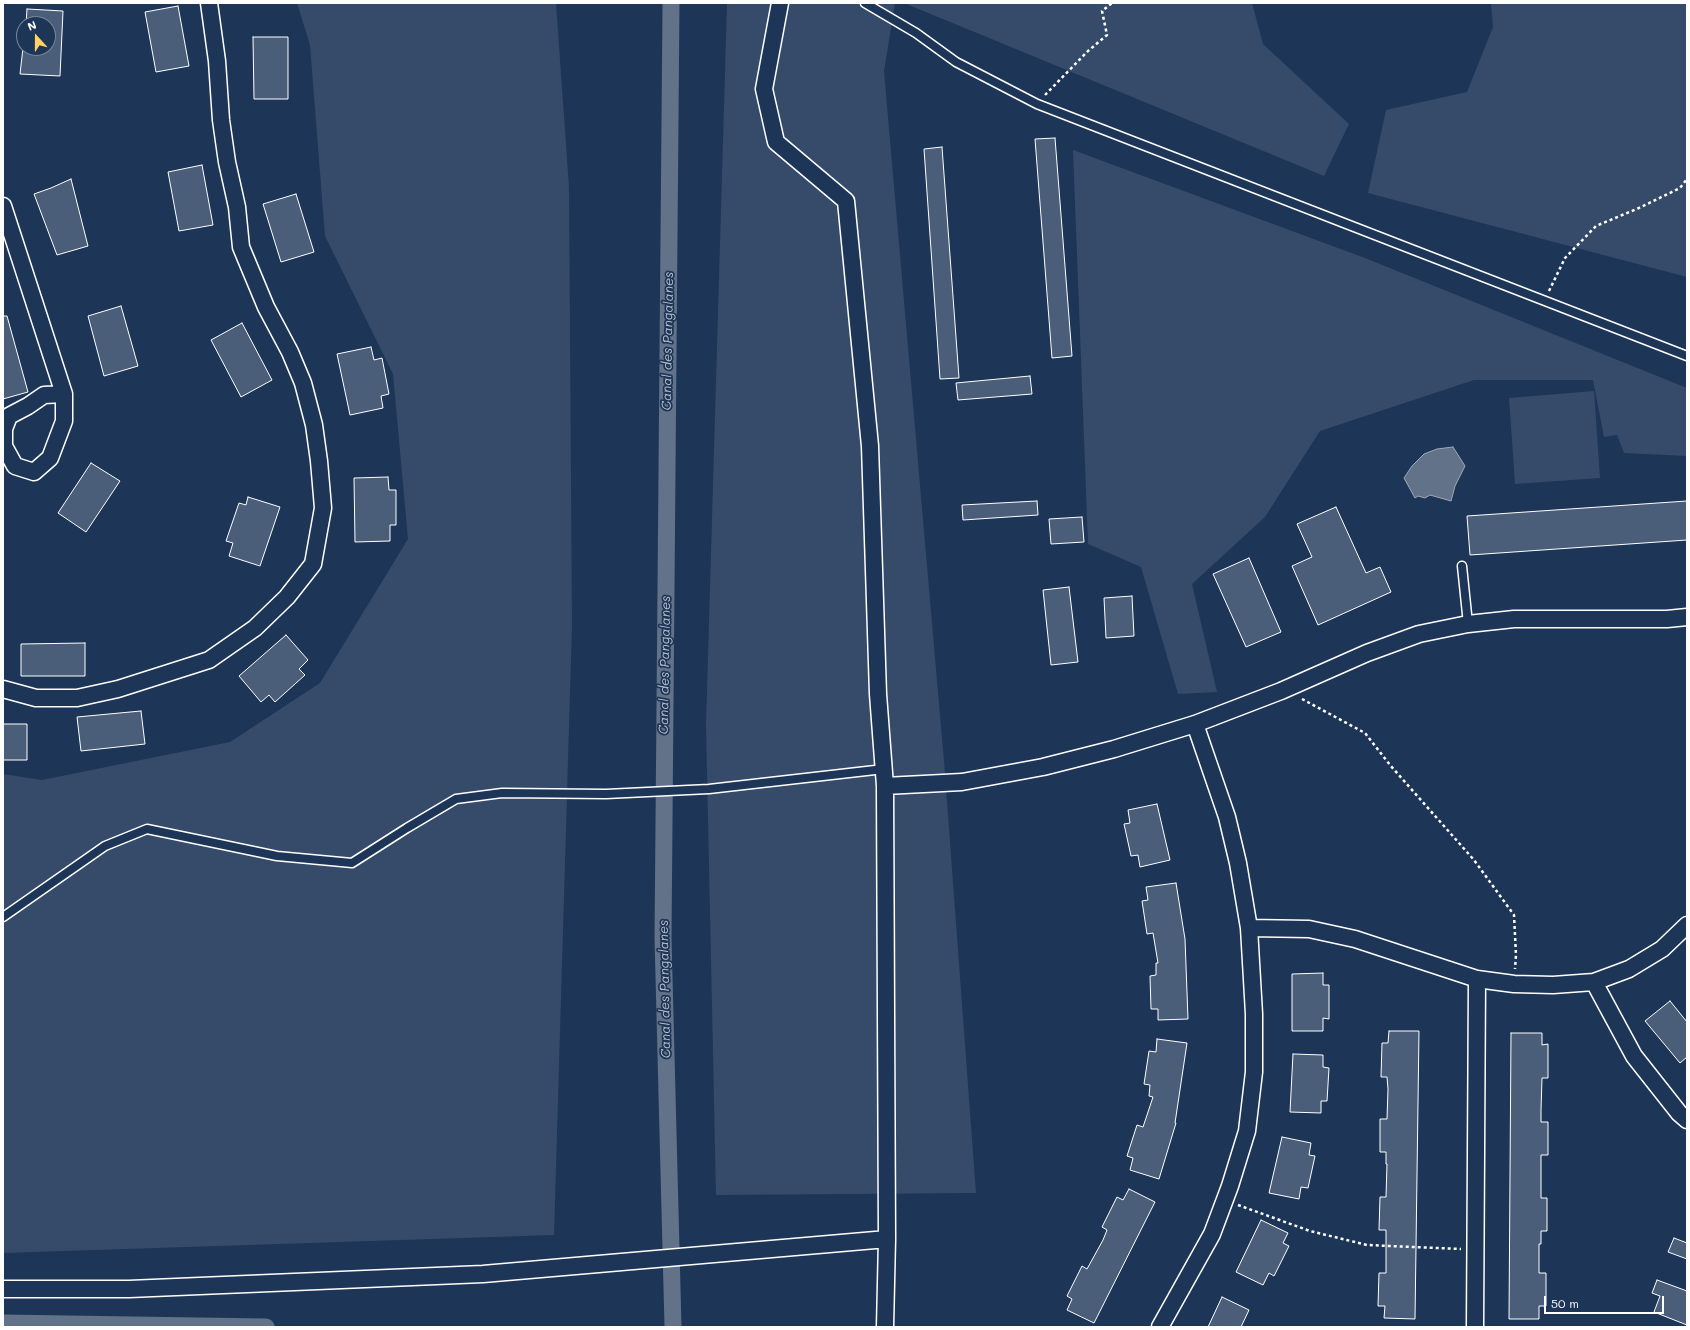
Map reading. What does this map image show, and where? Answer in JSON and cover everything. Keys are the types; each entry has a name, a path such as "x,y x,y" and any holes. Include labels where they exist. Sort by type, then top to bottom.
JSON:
{"street":[{"path":"3,689 36,698 76,698 118,689 209,660 255,628 287,597 313,564 323,508 314,425 303,382 290,352 266,307 241,247 237,207 227,162 221,120 217,61 209,3"},
{"path":"780,3 764,89 776,142 846,200 870,446 878,694 885,786 887,1239 885,1327"},
{"path":"3,206 42,322 64,394 64,421 50,458 34,472 15,466 4,446 4,429 9,416 28,406 44,395 64,394"},
{"path":"885,786 962,782 1042,766 1114,749 1195,724 1281,691 1367,653 1419,634 1468,624 1514,619 1667,619 1687,617"},
{"path":"1160,1327 1212,1234 1225,1200 1247,1131 1254,1072 1254,1014 1249,928 1238,863 1227,817 1195,724"},
{"path":"1249,928 1309,929 1355,939 1477,979 1514,984 1553,985 1594,982 1630,969 1662,949 1687,925"},
{"path":"1475,1327 1477,979"},
{"path":"1594,982 1634,1056 1679,1113 1687,1120"},
{"path":"3,1290 128,1289 475,1275 887,1239"}],"lane":[{"path":"865,3 916,34 956,62 1037,104 1687,356"},
{"path":"1462,566 1468,624"},
{"path":"3,917 105,846 147,829 277,856 352,863 406,828 456,799 502,793 606,794 709,789 884,769"}],"path":[{"path":"1037,104 1088,51 1107,34 1102,11 1112,3"},
{"path":"1545,300 1565,258 1596,226 1640,208 1680,188 1687,179"},
{"path":"1281,691 1310,702 1365,732 1390,765 1474,860 1514,915 1516,956 1514,984"},
{"path":"1225,1200 1310,1231 1367,1245 1476,1250"}],"shaded area":[{"path":"297,3 556,3 569,187 572,625 554,1235 3,1253 3,774 42,780 230,742 320,683 408,539 393,374 325,236 310,45"},
{"path":"727,3 895,3 884,71 944,761 976,1193 716,1195 706,725"},
{"path":"904,3 1252,3 1263,44 1349,124 1324,176"},
{"path":"1491,3 1687,3 1687,277 1368,193 1386,110 1467,92 1493,27"},
{"path":"1073,150 1365,258 1687,388 1687,456 1624,453 1617,435 1604,437 1593,380 1474,380 1320,431 1265,517 1192,584 1217,692 1178,694 1141,567 1088,544"},
{"path":"1594,391 1600,478 1515,484 1509,398"},
{"path":"1453,447 1465,466 1455,486 1451,501 1430,495 1425,498 1418,496 1415,498 1404,478 1412,466 1424,454 1437,449"}],"building":[{"path":"178,6 189,66 156,72 145,12"},
{"path":"27,9 63,11 60,76 20,74 22,56 56,56 56,16 27,16"},
{"path":"253,37 288,37 288,99 254,99"},
{"path":"1055,138 1072,356 1052,358 1035,139"},
{"path":"942,147 959,378 940,379 924,149"},
{"path":"202,165 213,225 179,231 168,172"},
{"path":"71,179 88,246 57,255 34,194"},
{"path":"296,194 314,252 281,262 263,204"},
{"path":"121,306 138,366 104,376 88,316"},
{"path":"3,316 7,316 28,392 3,399"},
{"path":"242,323 272,380 241,397 211,340"},
{"path":"371,347 374,360 382,358 389,394 381,396 383,408 350,415 337,354"},
{"path":"1030,376 1032,394 958,400 956,383"},
{"path":"91,463 120,481 86,532 58,513"},
{"path":"388,477 389,490 396,490 396,525 390,525 390,541 355,542 354,478"},
{"path":"248,497 280,507 260,566 229,556 233,543 226,541 239,503 246,505"},
{"path":"1037,501 1038,515 963,520 962,505"},
{"path":"1687,501 1687,540 1470,555 1467,516"},
{"path":"1336,507 1366,573 1380,567 1391,592 1318,625 1292,566 1312,557 1297,524"},
{"path":"1082,517 1084,542 1051,544 1049,519"},
{"path":"1249,558 1281,632 1246,647 1213,574"},
{"path":"1069,587 1078,662 1051,665 1043,590"},
{"path":"1132,596 1134,636 1106,638 1104,598"},
{"path":"286,635 308,660 299,669 305,675 275,702 269,695 261,702 239,676"},
{"path":"85,643 85,676 21,676 21,644"},
{"path":"141,711 145,744 81,751 77,717"},
{"path":"3,724 27,724 27,760 3,760"},
{"path":"1157,804 1170,860 1140,867 1138,855 1131,856 1124,824 1130,823 1128,810"},
{"path":"1176,883 1185,939 1188,1019 1158,1020 1158,1009 1151,1009 1150,976 1156,975 1156,963 1158,963 1153,933 1147,934 1142,901 1148,900 1146,887"},
{"path":"1323,973 1323,985 1329,985 1329,1019 1323,1018 1323,1031 1292,1031 1292,974"},
{"path":"1670,1001 1687,1022 1687,1057 1680,1063 1645,1021"},
{"path":"1389,1031 1419,1031 1415,1319 1384,1318 1385,1306 1378,1306 1379,1273 1386,1273 1386,1230 1379,1230 1380,1197 1386,1197 1387,1164 1386,1152 1380,1152 1380,1119 1387,1119 1387,1077 1381,1077 1382,1043 1388,1043"},
{"path":"1511,1033 1542,1033 1542,1045 1548,1044 1548,1078 1542,1078 1541,1110 1541,1122 1548,1122 1548,1155 1541,1155 1541,1198 1547,1198 1547,1231 1541,1231 1541,1244 1539,1244 1539,1273 1546,1273 1546,1306 1539,1306 1539,1319 1509,1319"},
{"path":"1157,1039 1187,1043 1176,1123 1159,1179 1130,1170 1133,1158 1127,1156 1137,1125 1143,1127 1153,1097 1149,1096 1150,1085 1144,1084 1149,1051 1156,1052"},
{"path":"1293,1054 1323,1055 1323,1067 1329,1068 1327,1101 1321,1101 1321,1113 1290,1112"},
{"path":"1282,1137 1311,1143 1309,1155 1315,1156 1308,1188 1301,1187 1299,1199 1269,1193"},
{"path":"1129,1189 1155,1202 1094,1323 1067,1310 1072,1299 1067,1296 1082,1266 1087,1269 1103,1240 1107,1230 1102,1227 1117,1197 1123,1200"},
{"path":"1261,1220 1288,1233 1283,1243 1289,1246 1274,1276 1269,1273 1263,1285 1236,1272"},
{"path":"1674,1238 1687,1243 1687,1259 1668,1252"},
{"path":"1657,1280 1687,1291 1687,1325 1654,1312 1660,1296 1652,1293"},
{"path":"1222,1297 1249,1310 1241,1327 1208,1327"}],"waterway":[{"name":"Canal des Pangalanes","path":"671,3 663,938 673,1327"},
{"path":"3,1323 266,1327"}]}
